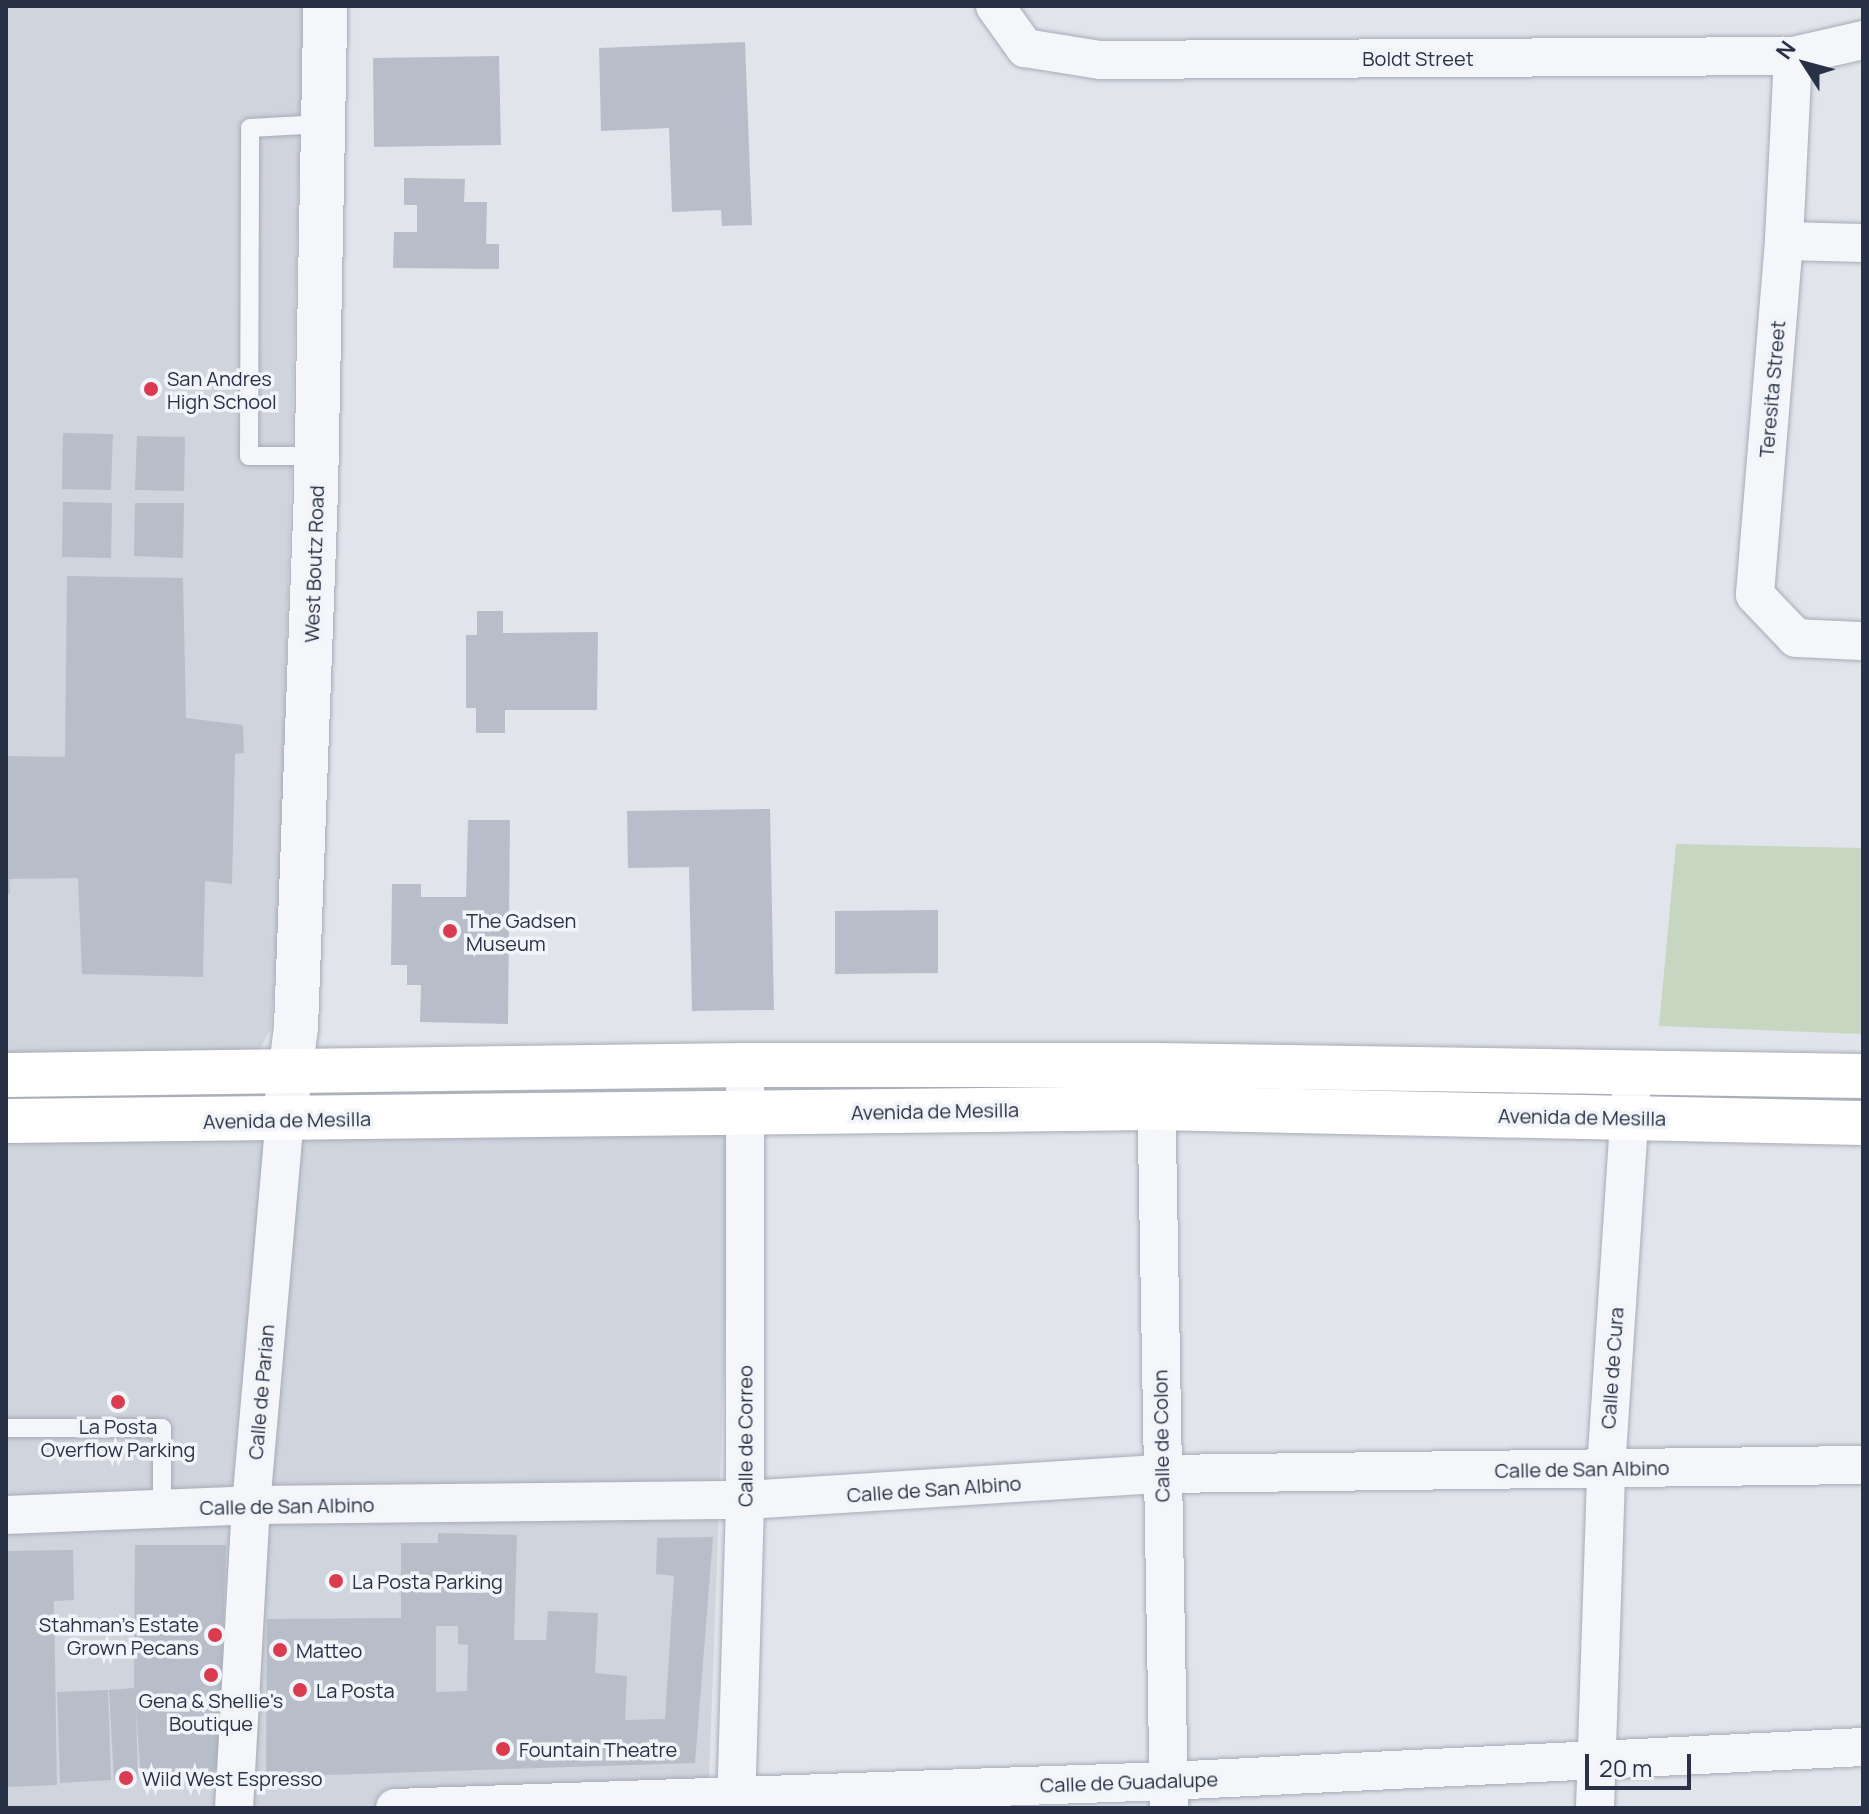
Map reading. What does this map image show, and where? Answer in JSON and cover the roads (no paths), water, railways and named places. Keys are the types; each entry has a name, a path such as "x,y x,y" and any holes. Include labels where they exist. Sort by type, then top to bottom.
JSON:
{"main road":[{"path":"6,1075 745,1065 1156,1065 1863,1076"},
{"name":"Avenida de Mesilla","path":"6,1121 1156,1108 1863,1123"}],"street":[{"name":"West Boutz Road","path":"285,1120 296,1027 317,456 325,6"},
{"name":"Boldt Street","path":"995,6 1025,48 1100,60 1793,56 1863,40"},
{"name":"Teresita Street","path":"1793,56 1784,241 1755,595 1796,638 1863,641"},
{"path":"1784,241 1863,243"},
{"name":"Calle de Correo","path":"736,1801 745,1500 745,1065"},
{"name":"Calle de Colon","path":"1156,1065 1169,1795"},
{"name":"Calle de Cura","path":"1595,1808 1606,1469 1633,1072"},
{"name":"Calle de Parian","path":"234,1808 251,1505 285,1120"},
{"name":"Calle de San Albino","path":"6,1515 251,1505 745,1500 1162,1474 1863,1465"},
{"name":"Calle de Guadalupe","path":"395,1808 1169,1795 1595,1758 1863,1747"}],"lane":[{"path":"317,456 249,456 250,128 323,124"},
{"path":"6,1428 162,1428 162,1509"}],"place":[{"name":"San Andres High School","path":"151,389"},
{"name":"The Gadsen Museum","path":"450,931"},
{"name":"La Posta Overflow Parking","path":"118,1402"},
{"name":"La Posta Parking","path":"336,1581"},
{"name":"Stahman's Estate Grown Pecans","path":"215,1635"},
{"name":"Matteo","path":"280,1650"},
{"name":"Gena & Shellie's Boutique","path":"211,1675"},
{"name":"La Posta","path":"300,1690"},
{"name":"Fountain Theatre","path":"503,1749"},
{"name":"Wild West Espresso","path":"126,1778"}]}
